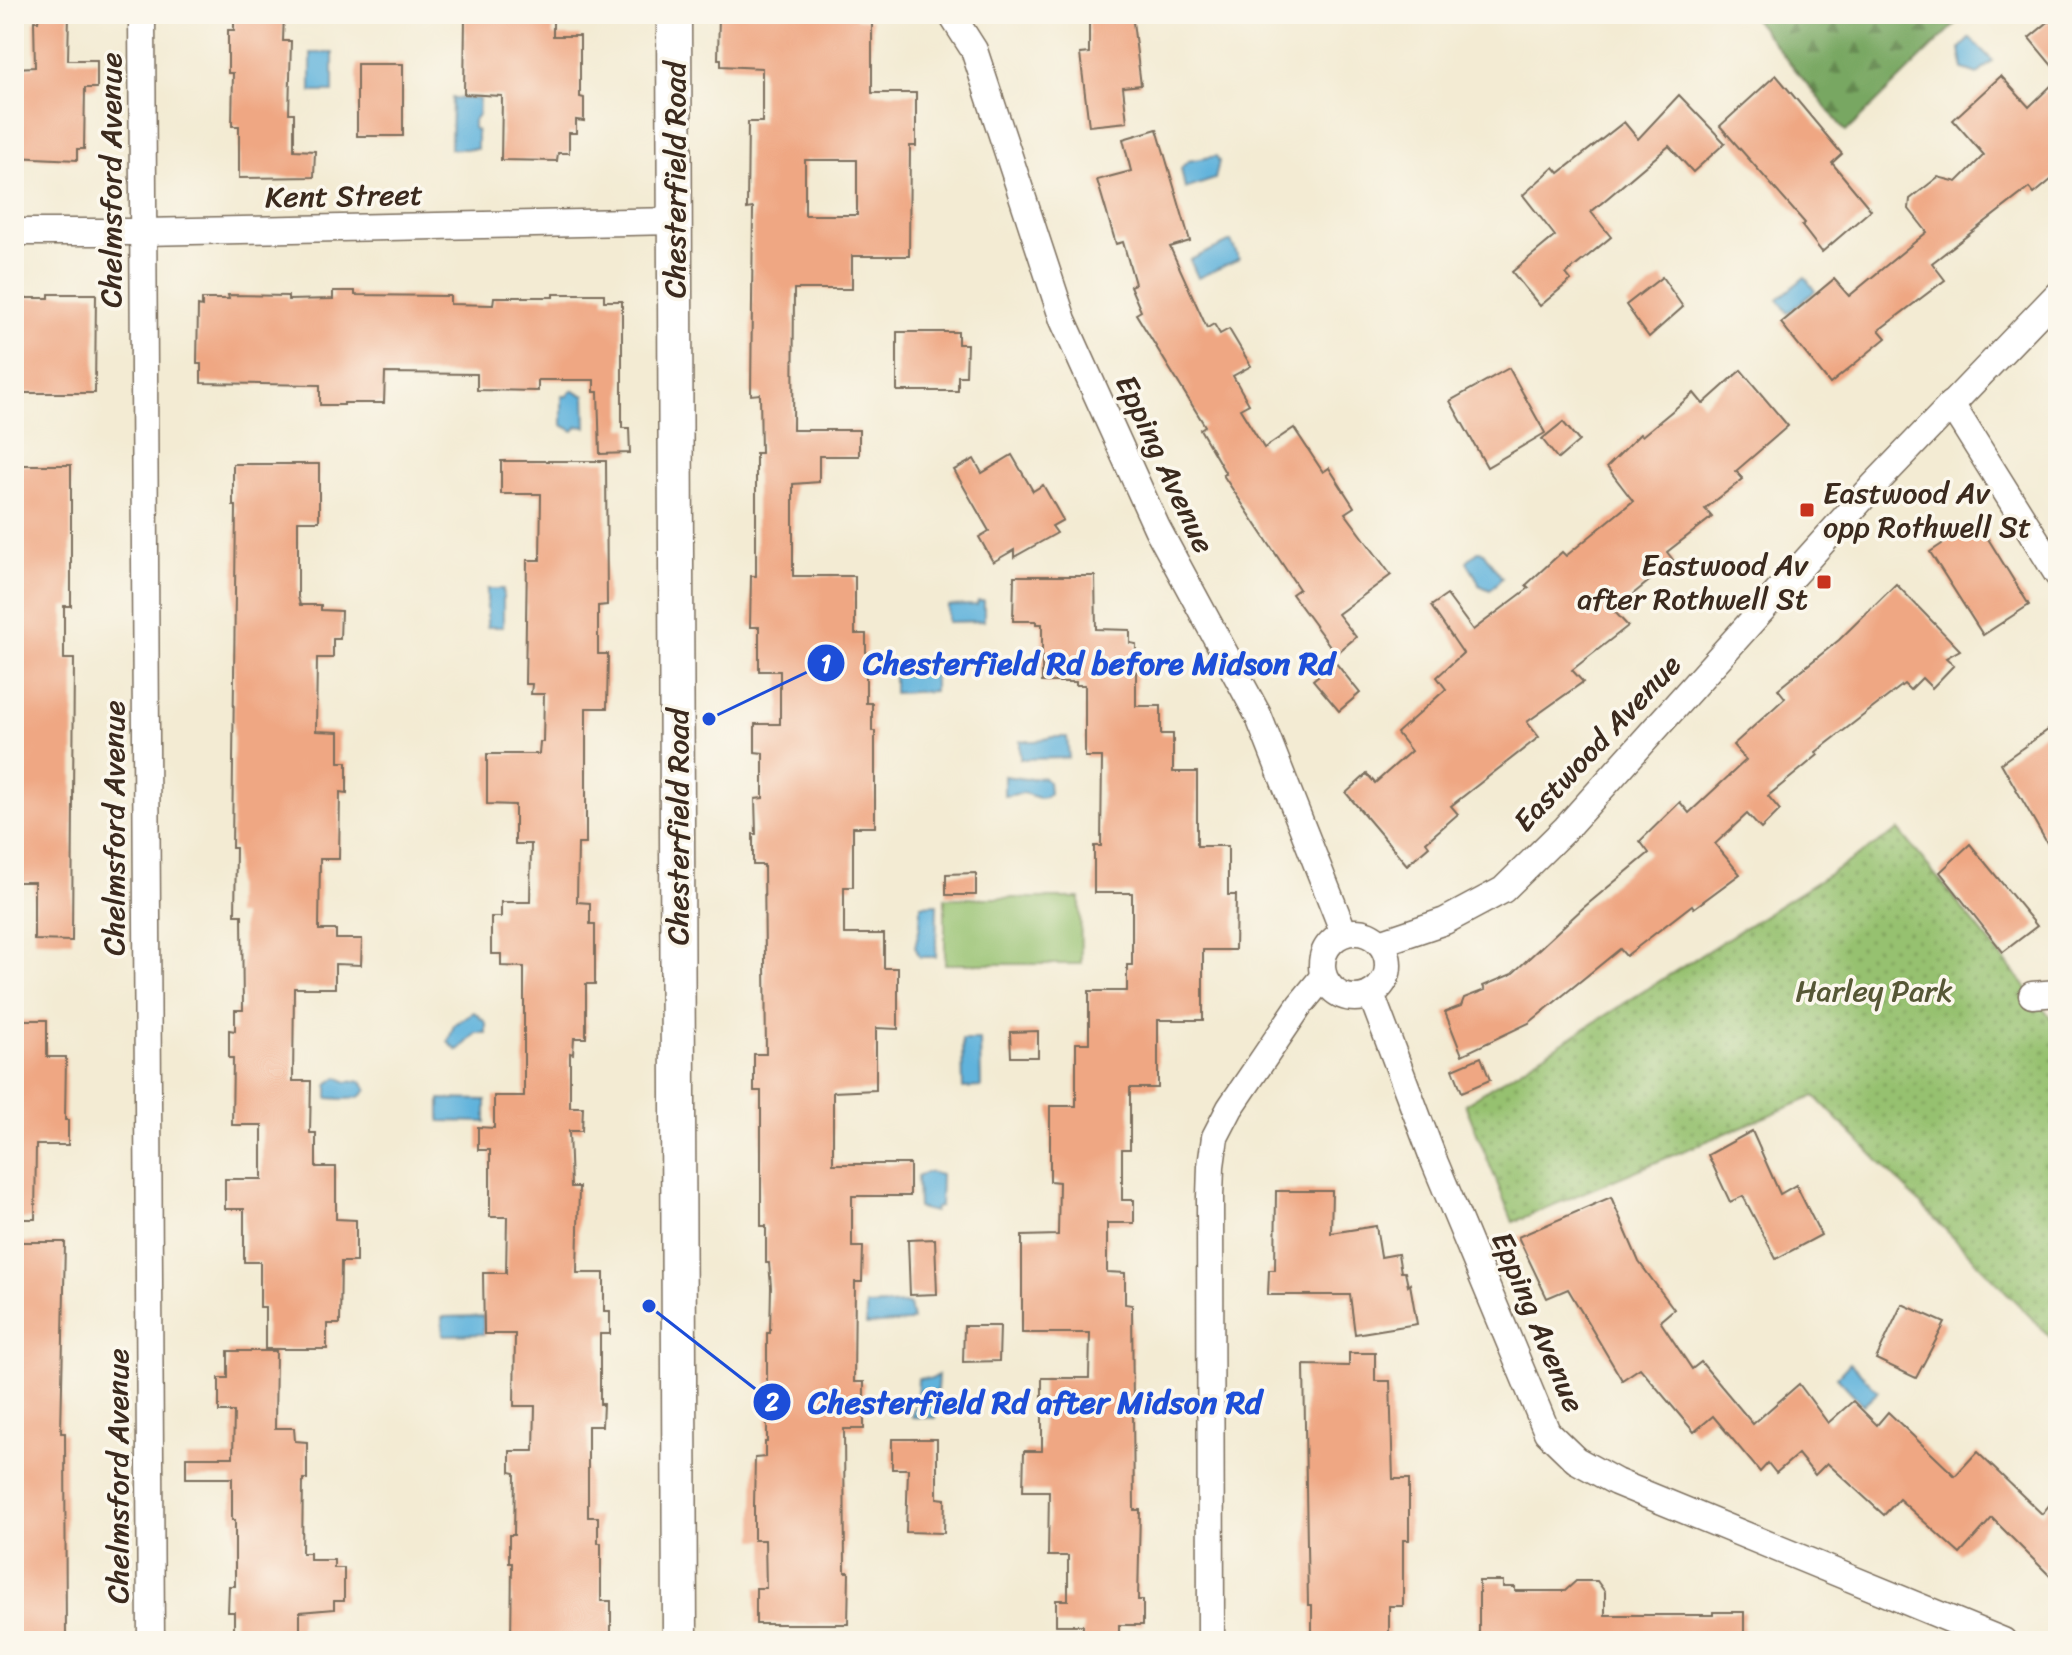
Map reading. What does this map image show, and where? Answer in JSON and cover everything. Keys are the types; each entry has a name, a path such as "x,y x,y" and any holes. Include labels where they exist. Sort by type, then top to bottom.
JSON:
{"street":[{"name":"Chelmsford Avenue","path":"142,14 151,1641"},
{"name":"Chesterfield Road","path":"674,14 680,1641"},
{"name":"Epping Avenue","path":"951,14 974,50 1063,320 1157,528 1258,715 1344,933"},
{"name":"Kent Street","path":"14,232 675,221"},
{"name":"Eastwood Avenue","path":"1380,943 1445,921 1503,890 1566,828 1864,496 2058,294"},
{"path":"1951,404 2058,575"},
{"path":"1344,933 1363,933 1380,943 1388,961 1379,988 1371,994 1349,998 1329,986 1323,977 1323,956 1334,938 1344,933"},
{"path":"1211,1641 1210,1197 1215,1137 1230,1108 1300,1005 1323,977"},
{"name":"Epping Avenue","path":"1371,994 1435,1163 1547,1432 1576,1460 1616,1482 2003,1641"}],"green space":[{"path":"1750,14 1966,14 1846,132"},
{"name":"Harley Park","path":"1899,830 2058,1027 2058,1345 1815,1096 1513,1222 1465,1104"},
{"path":"945,898 1080,898 1081,964 945,964"}],"water":[{"path":"1970,38 1993,61 1978,74 1963,69 1960,48"},
{"path":"311,53 333,53 333,92 311,92"},
{"path":"452,98 479,99 478,115 473,121 473,128 477,131 477,149 451,149"},
{"path":"1216,156 1219,161 1215,179 1185,189 1181,168 1188,161"},
{"path":"1231,241 1239,259 1198,278 1190,260"},
{"path":"1805,277 1815,291 1788,313 1778,299"},
{"path":"572,390 585,396 586,427 578,426 574,431 562,425 562,396 567,396"},
{"path":"1478,551 1483,552 1502,578 1490,590 1479,585 1467,561"},
{"path":"487,589 503,589 503,627 487,627"},
{"path":"978,601 984,601 984,621 948,622 948,606 977,605"},
{"path":"925,666 934,674 934,691 894,693 894,674 903,671 906,675 916,675"},
{"path":"1067,737 1069,758 1020,759 1020,741"},
{"path":"1004,776 1026,779 1043,777 1048,782 1049,793 1039,798 1023,793 1004,796"},
{"path":"937,904 936,957 920,957 915,947 921,905"},
{"path":"474,1012 486,1023 486,1033 476,1033 458,1051 448,1042 454,1025"},
{"path":"962,1040 980,1040 981,1087 963,1088"},
{"path":"338,1077 347,1082 361,1081 367,1089 356,1098 328,1098 328,1084"},
{"path":"440,1099 486,1100 486,1122 440,1121"},
{"path":"927,1172 941,1175 940,1207 935,1208 934,1212 918,1208 917,1176"},
{"path":"909,1304 912,1320 908,1322 866,1325 866,1306"},
{"path":"483,1316 484,1334 443,1335 442,1317"},
{"path":"1850,1363 1878,1391 1863,1405 1837,1377"},
{"path":"938,1375 935,1418 912,1417 917,1404 918,1378 932,1379"}],"building":[{"path":"39,14 69,14 68,60 97,60 97,88 85,88 84,149 77,149 77,160 14,157 14,68 35,67 34,21 38,21"},
{"path":"234,14 284,14 283,41 291,41 289,113 294,113 294,150 315,151 314,177 239,178 239,126 232,126 233,73 228,73 228,30 234,30"},
{"path":"540,14 540,17 553,17 553,36 580,36 580,97 584,98 584,121 576,120 576,133 569,133 569,153 558,153 557,161 501,160 502,96 464,94 465,16"},
{"path":"719,14 856,14 856,19 872,20 872,93 916,93 916,146 910,146 909,256 852,256 852,289 794,289 793,430 859,430 859,456 819,456 819,482 793,484 793,576 855,576 855,634 866,634 866,703 872,703 872,731 875,731 875,827 853,827 853,887 844,887 844,934 884,934 884,968 898,968 898,1029 876,1028 876,1090 833,1092 833,1164 910,1164 910,1196 852,1196 852,1247 863,1247 862,1282 855,1282 854,1382 864,1382 864,1429 844,1429 848,1624 756,1624 756,1588 766,1588 765,1540 754,1540 754,1505 755,1458 765,1457 767,1442 767,1333 770,1333 771,1287 769,1263 766,1263 766,1226 761,1226 761,1091 754,1091 754,1054 766,1054 764,865 753,865 755,799 763,798 763,753 755,752 755,724 780,724 780,671 759,671 759,627 750,627 751,576 756,576 756,453 761,453 760,394 751,395 753,208 747,209 748,122 762,122 762,68 721,66 721,59 718,59","holes":["805,160 857,160 857,215 805,215"]},
{"path":"1089,14 1132,14 1141,85 1123,87 1127,122 1089,126 1080,54 1089,53"},
{"path":"2058,14 2058,73 2029,38"},
{"path":"357,64 403,64 403,136 357,136"},
{"path":"1776,75 1842,154 1832,163 1871,210 1822,252 1802,226 1805,223 1720,126"},
{"path":"2001,76 2029,107 2058,79 2058,174 2034,194 2029,188 1932,263 1945,280 1879,330 1886,338 1830,384 1781,323 1834,279 1849,296 1927,232 1909,209 1910,199 1938,177 1957,182 1984,155 1953,120"},
{"path":"1679,95 1725,143 1693,172 1669,146 1591,212 1611,237 1566,274 1571,280 1540,306 1512,272 1555,236 1523,195 1554,167 1559,173 1624,122 1638,139"},
{"path":"1157,129 1190,241 1170,247 1207,328 1214,324 1220,334 1229,329 1251,366 1233,376 1249,404 1240,409 1264,448 1294,428 1323,472 1329,468 1354,507 1345,513 1391,575 1338,614 1356,637 1336,654 1292,594 1299,589 1223,475 1226,474 1200,429 1205,426 1136,314 1141,311 1130,286 1135,284 1123,242 1116,244 1097,180 1131,171 1123,139"},
{"path":"1662,277 1683,307 1649,337 1626,305"},
{"path":"333,291 355,291 355,295 450,296 450,304 493,305 494,297 553,297 553,294 604,294 604,301 622,301 622,428 629,428 630,453 600,454 598,392 594,392 594,380 538,380 538,391 477,390 477,374 385,373 384,403 344,405 320,405 320,385 201,383 201,364 197,364 198,306 202,307 202,299 229,299 228,295 288,296 288,300 333,299"},
{"path":"49,294 96,294 95,393 14,393 14,298 49,298"},
{"path":"897,332 958,332 958,344 967,344 966,376 958,376 958,391 897,391"},
{"path":"1509,368 1545,433 1487,467 1450,401"},
{"path":"1741,370 1788,426 1736,471 1743,479 1705,509 1712,517 1667,552 1674,561 1613,610 1628,626 1572,670 1583,682 1527,722 1539,737 1451,806 1458,814 1426,842 1429,846 1407,865 1346,793 1367,774 1375,783 1411,751 1397,733 1446,689 1437,677 1463,653 1431,606 1447,595 1473,630 1529,588 1526,585 1562,552 1566,556 1633,501 1607,467 1640,434 1642,436 1694,393 1703,404"},
{"path":"1563,422 1579,441 1558,459 1542,439"},
{"path":"1012,455 1033,491 1043,485 1063,520 1052,526 1057,533 1014,557 1014,550 993,562 979,537 989,531 954,470 974,459 982,473"},
{"path":"501,461 606,461 607,605 598,606 598,654 608,654 607,708 586,708 586,844 578,844 577,902 590,903 590,924 595,924 595,984 586,984 586,1038 574,1038 573,1054 570,1053 570,1107 583,1107 582,1131 569,1131 571,1187 579,1187 577,1273 604,1273 604,1311 610,1311 610,1334 600,1334 602,1426 588,1426 588,1517 598,1517 601,1601 611,1601 611,1641 511,1641 512,1563 509,1563 509,1535 514,1535 515,1473 510,1472 510,1451 534,1451 535,1406 514,1406 515,1334 484,1334 483,1273 506,1273 507,1217 490,1217 490,1150 478,1150 478,1127 494,1128 494,1096 524,1096 524,967 501,966 501,954 491,954 491,917 501,917 501,902 530,902 531,844 515,844 515,805 487,804 487,754 539,754 540,742 543,742 544,694 531,694 532,684 525,684 527,560 540,560 541,494 501,494"},
{"path":"233,464 319,464 319,521 298,521 298,597 300,605 321,605 321,610 341,611 340,639 333,639 333,658 317,658 316,731 339,732 339,762 347,762 347,793 340,792 339,859 320,859 319,930 336,930 336,939 362,939 361,965 335,964 335,988 294,988 293,1081 311,1081 310,1133 316,1133 316,1167 336,1167 336,1219 356,1220 356,1262 341,1262 340,1324 327,1324 327,1349 265,1349 265,1307 260,1307 260,1262 244,1262 244,1209 225,1209 225,1179 262,1179 262,1125 232,1125 233,1058 229,1058 229,1030 235,1031 235,1010 243,1010 242,915 235,915 236,848 232,848 236,506 233,506"},
{"path":"14,465 71,465 71,606 64,606 64,659 74,659 72,941 34,940 34,882 14,882"},
{"path":"1977,521 2029,605 1983,635 1930,552"},
{"path":"1014,576 1095,576 1096,629 1130,630 1130,643 1136,644 1136,706 1161,706 1161,734 1173,734 1173,772 1197,772 1197,846 1228,846 1228,895 1236,895 1235,950 1203,950 1203,1020 1158,1020 1158,1088 1130,1088 1130,1149 1122,1149 1122,1200 1134,1200 1134,1223 1107,1223 1107,1272 1125,1273 1125,1304 1132,1305 1134,1510 1140,1510 1138,1600 1143,1600 1143,1625 1119,1625 1119,1641 1082,1641 1083,1625 1056,1625 1056,1600 1068,1600 1068,1556 1048,1556 1049,1491 1023,1491 1024,1451 1042,1451 1042,1378 1089,1378 1090,1333 1022,1333 1022,1236 1058,1235 1059,1182 1050,1181 1050,1106 1076,1106 1076,1043 1089,1043 1089,991 1127,991 1127,965 1132,965 1132,893 1094,893 1094,846 1101,846 1102,757 1085,757 1085,685 1042,682 1042,624 1013,621"},
{"path":"1896,584 1960,650 1946,658 1954,665 1932,688 1922,678 1910,690 1904,684 1816,752 1818,755 1768,796 1780,810 1761,829 1747,814 1715,844 1740,874 1694,908 1692,905 1626,956 1620,949 1529,1023 1462,1055 1445,1012 1461,1006 1464,998 1485,990 1483,986 1512,974 1583,908 1649,853 1640,841 1680,802 1689,813 1746,760 1733,745 1785,698 1778,689 1839,640"},
{"path":"1335,662 1360,693 1339,711 1313,680"},
{"path":"2058,723 2058,862 2001,763"},
{"path":"1970,844 2037,926 2003,952 1940,872"},
{"path":"976,873 976,895 946,895 946,874"},
{"path":"14,1020 47,1020 47,1057 66,1057 65,1120 68,1120 68,1145 36,1145 35,1219 14,1219"},
{"path":"1038,1031 1038,1057 1011,1057 1010,1032"},
{"path":"1481,1057 1490,1080 1462,1092 1453,1069"},
{"path":"1752,1131 1780,1194 1796,1185 1821,1235 1776,1259 1743,1196 1730,1202 1708,1155"},
{"path":"1276,1191 1332,1191 1331,1233 1376,1226 1381,1257 1398,1254 1401,1272 1405,1272 1408,1286 1410,1284 1417,1324 1355,1334 1350,1295 1268,1295 1269,1270 1275,1270"},
{"path":"1611,1197 1639,1262 1674,1309 1660,1321 1692,1369 1701,1362 1753,1424 1799,1384 1828,1423 1853,1401 1877,1425 1888,1412 1955,1476 1977,1452 2042,1514 2058,1494 2058,1584 1992,1518 1960,1554 1899,1499 1884,1515 1827,1463 1815,1475 1798,1454 1776,1473 1768,1463 1760,1472 1713,1416 1694,1432 1640,1368 1622,1380 1568,1289 1547,1298 1518,1237"},
{"path":"935,1239 937,1294 910,1295 908,1240"},
{"path":"14,1242 65,1242 61,1433 65,1433 66,1641 14,1641"},
{"path":"1902,1304 1945,1323 1916,1378 1876,1359"},
{"path":"964,1326 1000,1326 999,1361 963,1362"},
{"path":"228,1351 276,1351 275,1428 294,1428 295,1441 307,1442 302,1553 310,1553 310,1560 334,1560 334,1568 344,1568 344,1601 334,1601 334,1609 300,1612 300,1641 234,1641 234,1612 228,1612 229,1586 235,1586 232,1478 186,1478 186,1457 233,1457 234,1412 219,1412 219,1378 228,1378"},
{"path":"1349,1353 1375,1353 1375,1381 1390,1381 1393,1479 1409,1479 1409,1540 1403,1540 1403,1606 1389,1606 1389,1641 1312,1641 1312,1605 1308,1605 1304,1365 1349,1366"},
{"path":"892,1439 937,1439 937,1498 945,1499 944,1533 906,1532 908,1469 892,1469"},
{"path":"1479,1581 1503,1581 1503,1587 1515,1587 1515,1591 1565,1591 1576,1581 1597,1581 1605,1592 1605,1615 1744,1612 1744,1641 1479,1641"}],"place":[{"name":"Eastwood Av opp Rothwell St","path":"1807,510"},
{"name":"Eastwood Av after Rothwell St","path":"1824,582"},
{"name":"Chesterfield Rd before Midson Rd","path":"709,719"},
{"name":"Chesterfield Rd after Midson Rd","path":"649,1306"}]}
